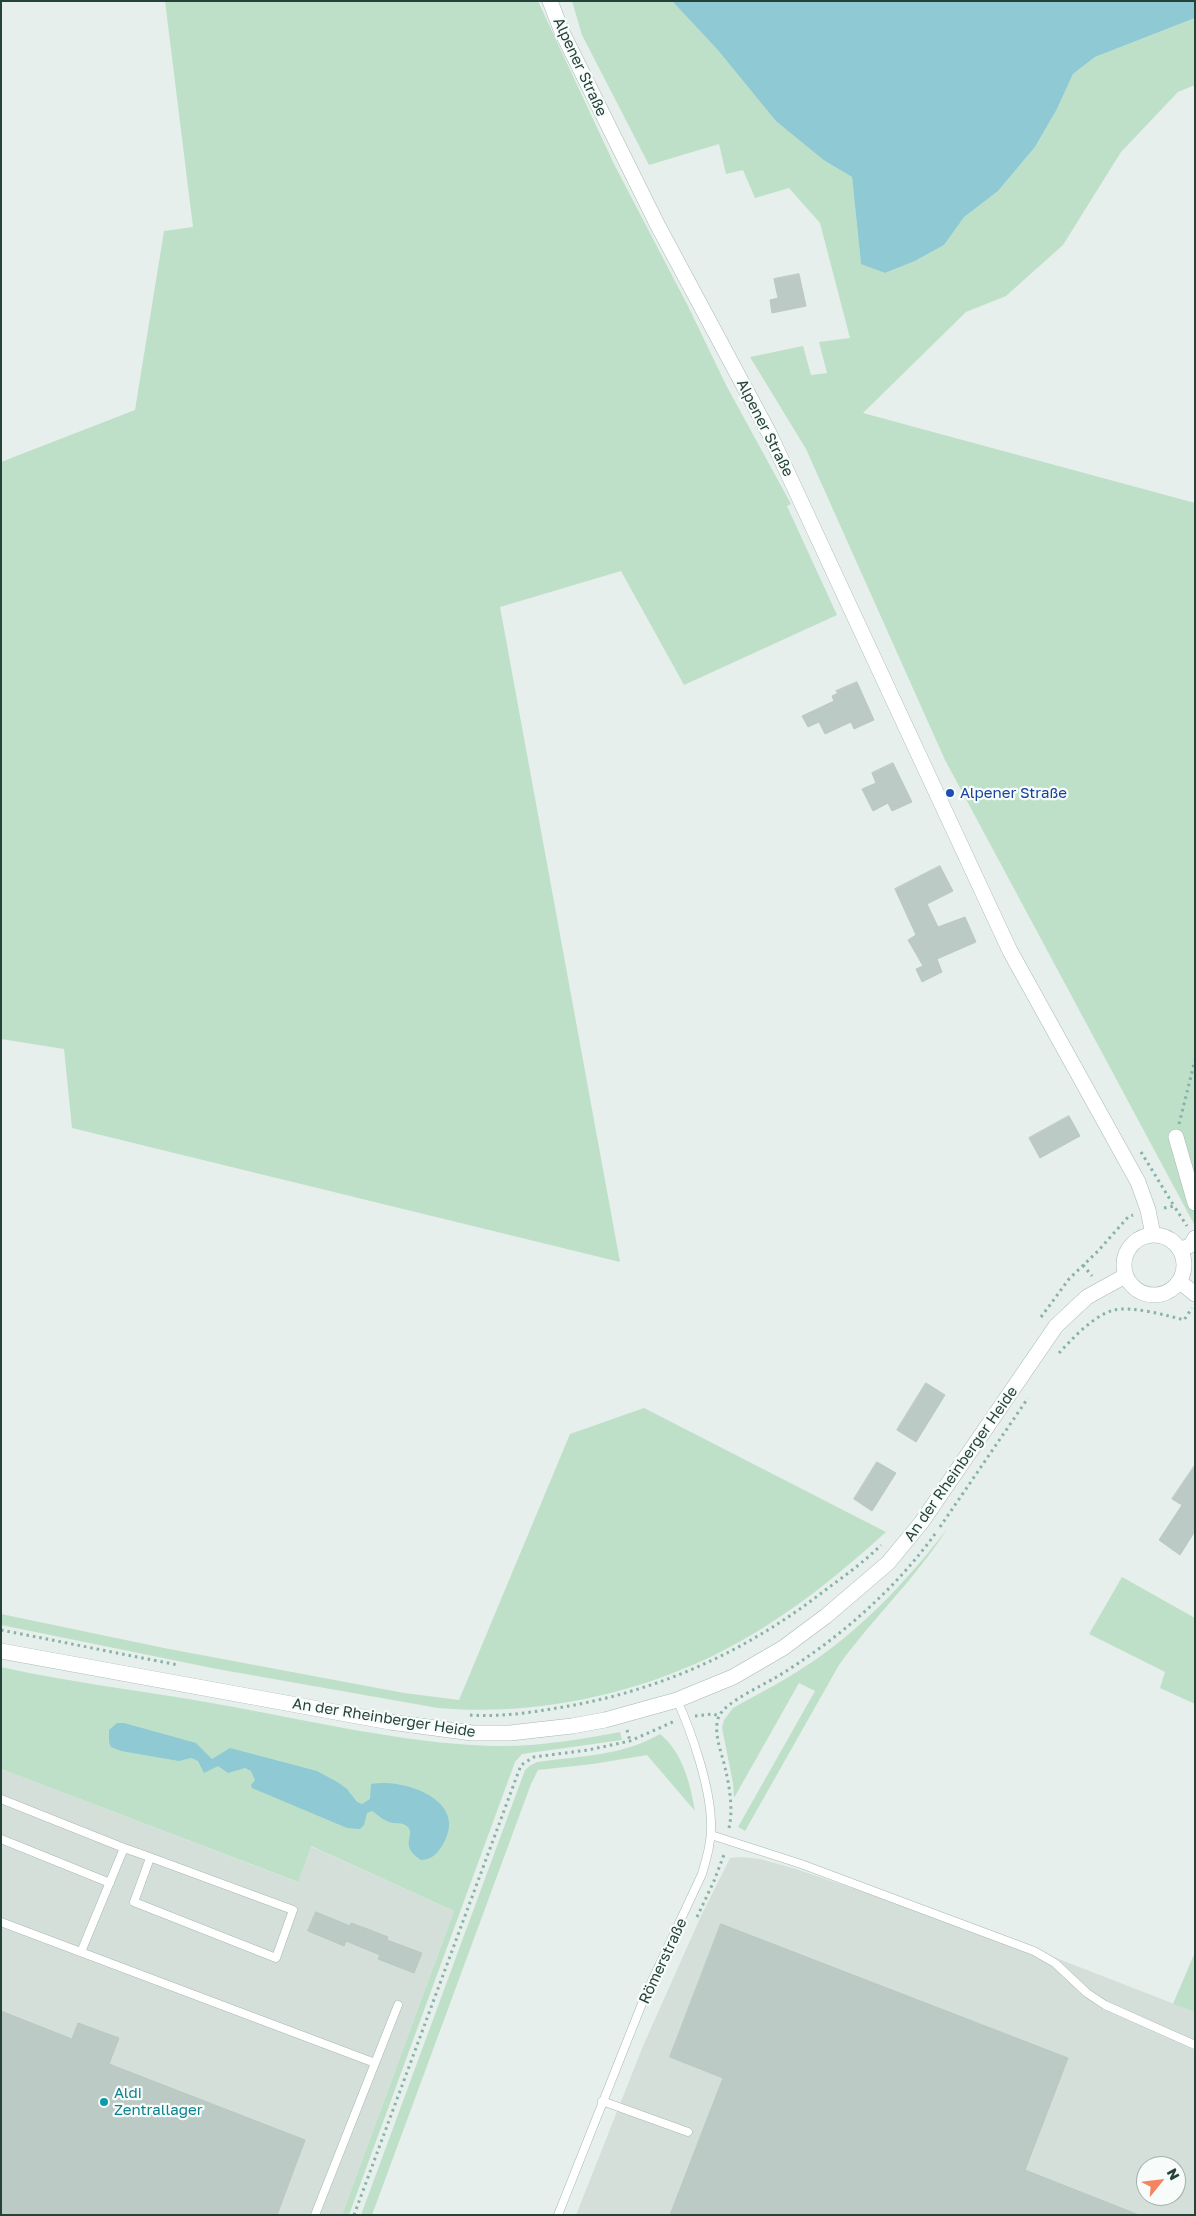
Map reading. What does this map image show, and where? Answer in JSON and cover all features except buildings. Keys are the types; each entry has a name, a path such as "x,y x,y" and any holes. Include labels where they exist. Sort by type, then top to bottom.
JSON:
{"street":[{"name":"Alpener Straße","path":"550,1 562,32 657,224 769,433 1010,952 1138,1182 1148,1210 1153,1235"},
{"path":"1176,1136 1195,1202"},
{"path":"1180,1250 1191,1245 1192,1234"},
{"path":"1153,1235 1169,1239 1180,1250 1184,1266 1180,1282 1165,1294 1147,1295 1131,1285 1125,1276 1125,1258 1128,1249 1135,1242 1153,1235"},
{"name":"An der Rheinberger Heide","path":"1,1651 390,1722 472,1733 510,1733 572,1726 614,1718 677,1700 734,1677 783,1648 826,1616 882,1569 922,1523 1056,1326 1087,1297 1125,1276"},
{"path":"1180,1282 1195,1294"}],"lane":[{"name":"Römerstraße","path":"558,2215 645,1996 702,1874 708,1853 711,1823 708,1796 685,1718 677,1700"},
{"path":"1,1800 150,1858 293,1910 276,1958 134,1902 150,1858"},
{"path":"711,1835 801,1864 1034,1951 1055,1963 1087,1993 1105,2005 1195,2045"},
{"path":"1,1839 110,1883"},
{"path":"81,1952 124,1848"},
{"path":"1,1922 375,2063"},
{"path":"315,2215 398,2005"},
{"path":"602,2101 688,2132"}],"path":[{"path":"1176,1136 1195,1060"},
{"path":"1040,1319 1068,1278 1098,1251 1128,1217 1148,1210 1174,1206 1192,1234"},
{"path":"1053,1361 1085,1326 1114,1310 1151,1311 1184,1320 1195,1303"},
{"path":"694,1923 714,1881 731,1822 727,1774 717,1730 720,1716 730,1705 799,1663 826,1644 880,1597 932,1538 1031,1393"},
{"path":"469,1715 530,1713 577,1705 653,1686 694,1670 737,1650 782,1622 854,1569 883,1542"},
{"path":"1,1630 187,1667"},
{"path":"354,2215 521,1765 534,1757 588,1750 630,1741 669,1723 685,1718 713,1714 720,1716"}],"shaded area":[{"path":"1,1769 297,1882 310,1846 454,1911 342,2215 1,2215"},
{"path":"730,1858 760,1859 796,1869 1051,1956 1195,2012 1195,2215 576,2215 643,2046 701,1916"}],"green space":[{"path":"165,1 538,1 614,164 688,306 726,385 791,504 787,506 837,615 684,685 621,571 500,607 620,1262 72,1128 64,1049 1,1039 1,462 135,410 164,231 193,227"},
{"path":"572,1 672,1 825,161 852,177 861,263 885,273 915,261 944,245 963,217 998,191 1035,147 1057,109 1073,74 1095,57 1195,18 1195,85 1178,92 1121,152 1063,245 1006,296 966,312 863,413 1195,503 1195,1226 945,760 806,449 750,357 803,346 811,375 827,373 819,342 850,338 820,223 789,188 755,198 743,170 726,174 719,144 649,165 582,35"},
{"path":"644,1408 886,1532 834,1577 780,1617 741,1641 706,1659 632,1687 594,1697 555,1704 477,1710 438,1708 217,1669 1,1625 1,1614 164,1648 404,1693 459,1700 570,1434"},
{"path":"947,1529 922,1564 839,1665 745,1831 738,1827 815,1691 799,1683 734,1798 733,1783 722,1728 724,1720 733,1708 805,1667 852,1632 918,1565"},
{"path":"1122,1577 1195,1618 1195,1704 1160,1688 1165,1672 1089,1634"},
{"path":"1,1667 389,1736 458,1744 493,1746 541,1744 620,1732 622,1740 522,1754 515,1762 349,2215 342,2215 454,1911 311,1846 298,1882 1,1769"},
{"path":"660,1734 680,1759 688,1779 695,1811 647,1755 593,1764 538,1770 531,1784 372,2215 361,2215 525,1770 537,1762 600,1754 631,1747"},
{"path":"1195,1952 1195,2012 1173,2004"}],"water":[{"path":"672,1 1195,1 1195,18 1095,57 1073,74 1057,109 1035,147 998,191 964,217 944,245 915,261 885,273 861,264 852,177 825,161 776,121 718,50"},
{"path":"117,1723 124,1723 196,1743 212,1759 230,1748 317,1771 339,1783 347,1789 357,1802 362,1804 370,1799 371,1784 385,1783 416,1789 430,1796 441,1805 448,1816 449,1830 438,1852 431,1858 421,1860 410,1850 410,1830 404,1824 387,1821 372,1811 367,1813 364,1825 360,1829 347,1828 252,1788 251,1785 255,1780 251,1771 245,1768 228,1773 218,1766 204,1773 198,1761 191,1758 179,1761 121,1751 111,1747 109,1742 109,1730"}],"place":[{"name":"Alpener Straße","path":"950,793"},
{"name":"Aldi Zentrallager","path":"104,2102"}]}
